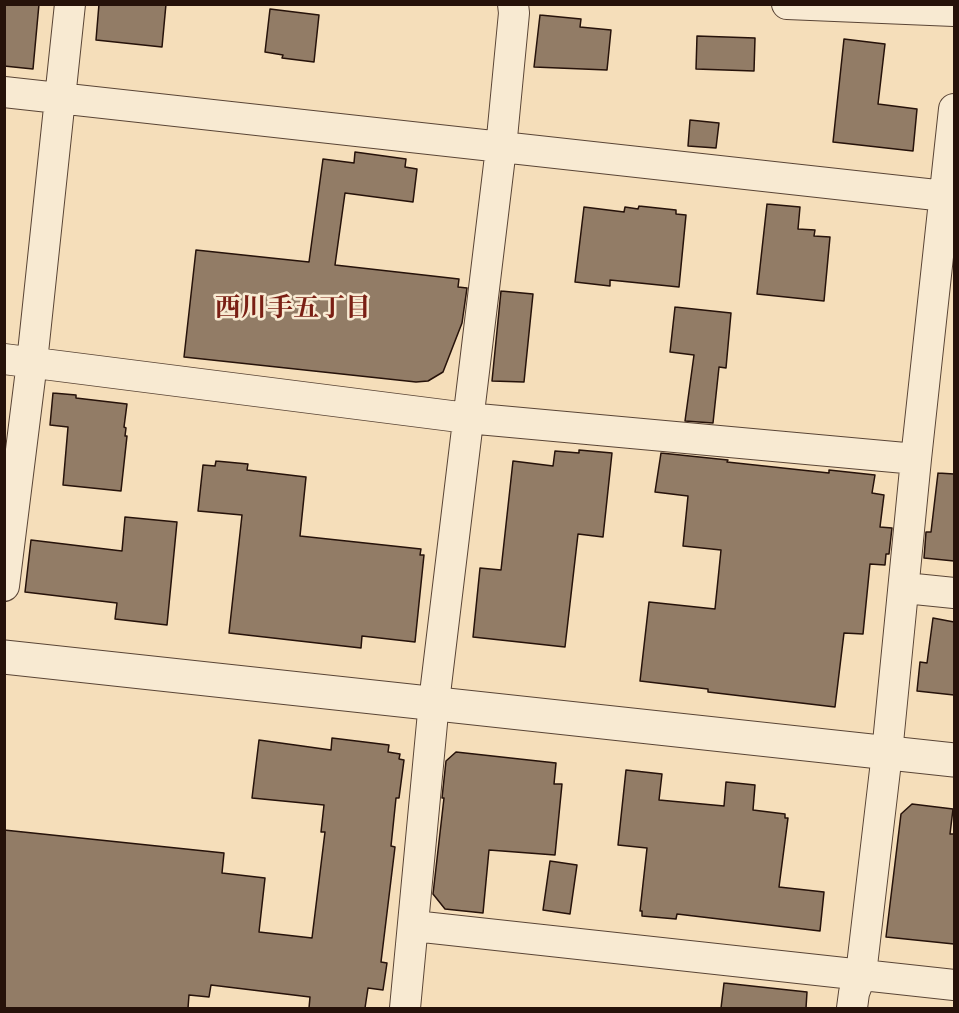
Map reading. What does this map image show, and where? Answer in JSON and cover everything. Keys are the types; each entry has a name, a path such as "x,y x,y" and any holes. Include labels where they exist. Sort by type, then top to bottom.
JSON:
{"street":[{"path":"4,586 18,360 58,97 69,4"},
{"path":"405,1008 434,702 501,148 513,4"},
{"path":"787,4 954,11"},
{"path":"4,92 950,197"},
{"path":"852,1008 854,993 861,974 888,753 916,459 950,197 954,109"},
{"path":"18,360 468,418 916,459"},
{"path":"905,588 954,593"},
{"path":"4,657 954,760"},
{"path":"414,926 954,985"}],"building":[{"path":"4,4 39,4 33,69 4,66"},
{"path":"99,4 166,4 162,47 96,40"},
{"path":"270,9 319,15 314,62 282,58 283,55 265,52"},
{"path":"540,15 581,19 580,27 611,30 607,70 534,67"},
{"path":"697,36 755,38 754,71 696,69"},
{"path":"844,39 885,44 878,104 917,109 913,151 833,142"},
{"path":"690,120 719,123 716,148 688,146"},
{"path":"355,152 406,159 405,167 417,169 413,202 345,193 335,265 459,279 458,287 467,288 462,323 443,372 428,381 416,382 184,357 196,250 309,262 323,159 354,163"},
{"path":"767,204 800,207 798,229 815,230 814,236 830,237 824,301 757,294"},
{"path":"639,206 676,210 676,214 686,215 679,287 610,280 610,286 575,282 584,207 624,212 625,207 638,209"},
{"path":"501,291 533,294 524,382 492,381"},
{"path":"675,307 731,313 726,368 719,367 713,423 685,421 694,355 670,352"},
{"path":"53,393 127,404 124,427 126,428 125,436 127,436 121,491 63,485 68,427 50,425"},
{"path":"579,450 612,453 603,537 578,534 565,647 473,637 480,568 501,570 513,461 553,466 555,451 579,453"},
{"path":"661,453 829,473 829,470 875,475 872,493 884,495 880,527 892,528 889,554 886,554 885,565 870,564 863,634 844,633 835,707 708,692 708,689 640,681 649,602 715,609 721,550 683,546 688,496 655,492"},
{"path":"216,461 248,464 247,470 306,477 300,536 421,549 420,555 424,555 415,642 362,636 361,648 229,633 242,515 198,511 203,465 215,466"},
{"path":"938,473 954,474 954,561 924,558 926,532 931,532"},
{"path":"125,517 177,522 167,625 115,619 117,603 25,592 31,540 122,551"},
{"path":"933,618 954,622 954,695 917,691 920,662 927,663"},
{"path":"332,738 389,745 388,752 400,754 399,759 404,760 399,798 396,798 391,846 395,847 381,962 387,963 383,990 368,988 365,1008 309,1008 310,997 211,985 209,997 189,995 188,1008 4,1008 4,830 224,853 222,873 265,878 259,932 312,938 325,832 321,832 324,805 252,798 259,740 331,750"},
{"path":"456,752 556,763 554,784 562,784 555,855 489,850 483,913 445,909 433,894 446,761"},
{"path":"626,770 662,774 659,800 724,806 726,782 755,785 753,810 785,814 785,818 788,818 779,887 824,892 820,931 677,914 676,919 642,916 642,911 640,911 647,848 618,845"},
{"path":"912,804 953,809 950,834 954,834 954,944 886,937 901,814"},
{"path":"550,861 577,865 570,914 543,910"},
{"path":"724,983 807,992 806,1008 721,1008"}],"district":[{"name":"西川手五丁目","path":"293,311"}]}
